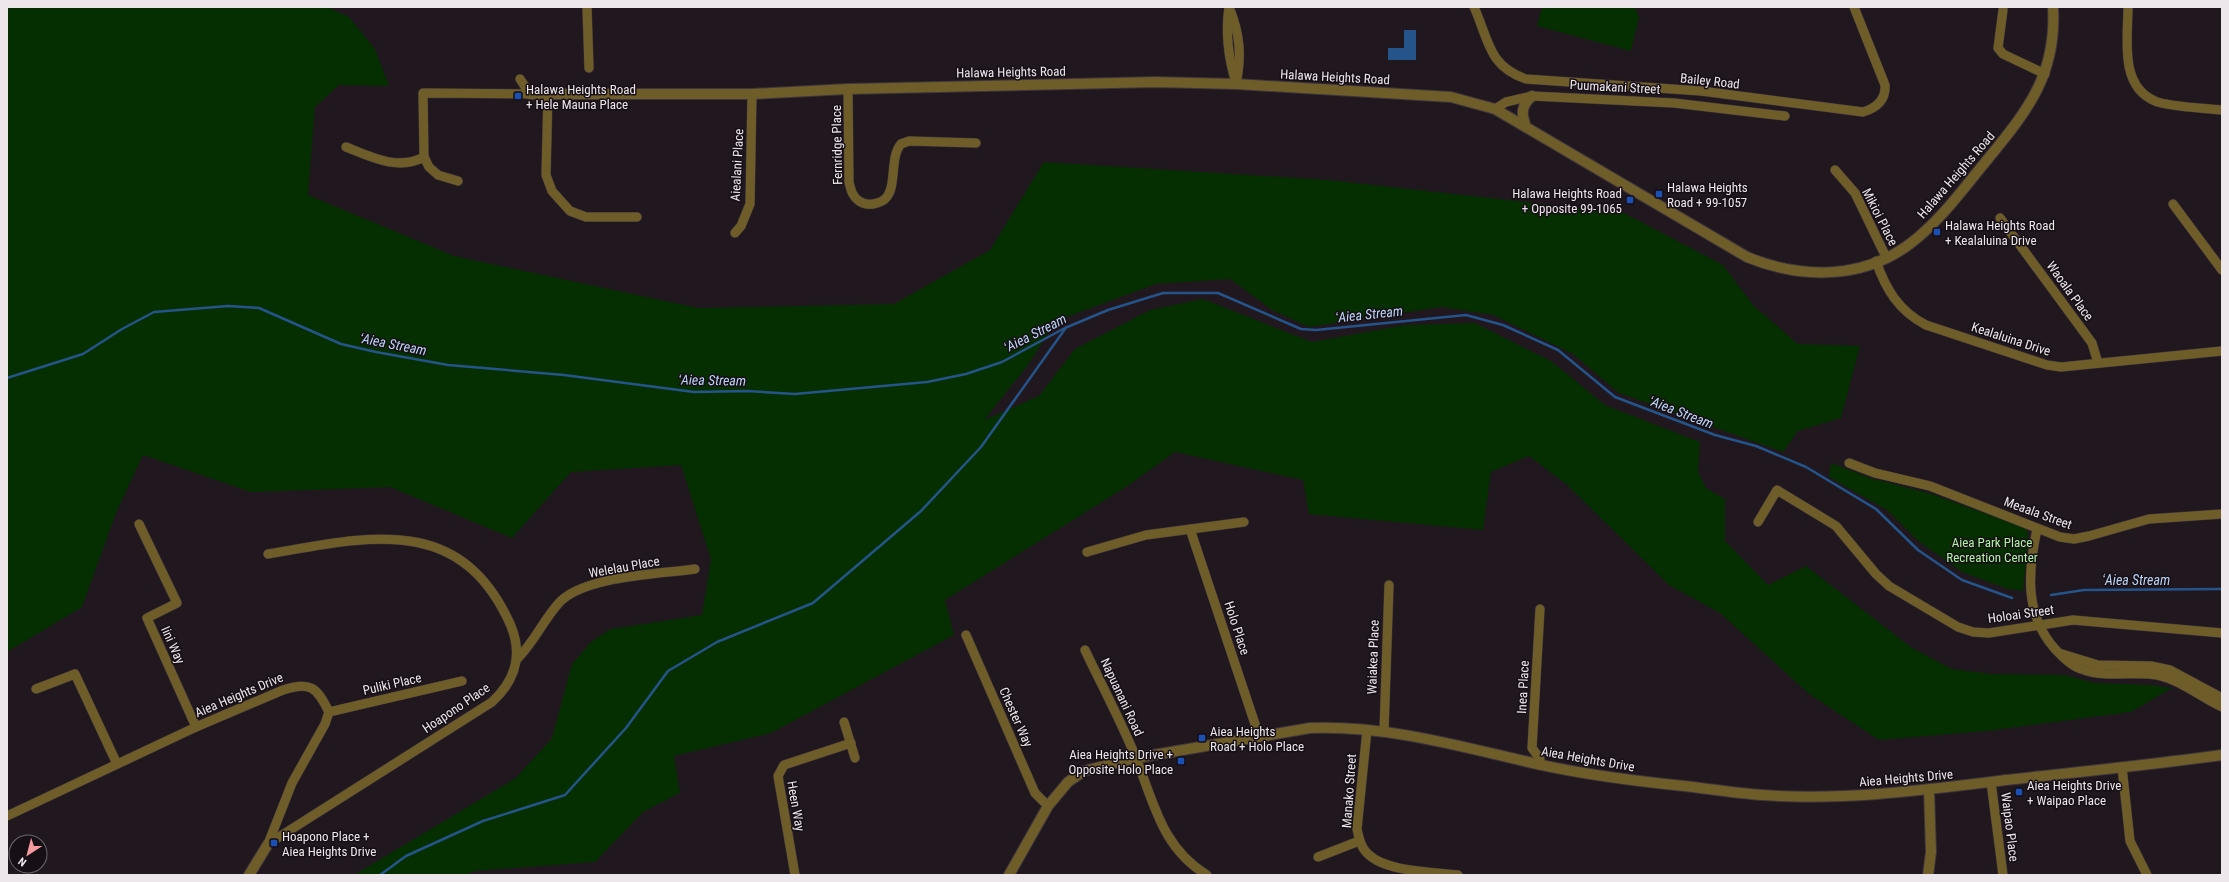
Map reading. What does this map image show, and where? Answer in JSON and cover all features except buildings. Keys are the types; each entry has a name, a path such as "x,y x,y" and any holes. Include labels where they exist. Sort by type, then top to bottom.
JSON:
{"street":[{"path":"586,7 589,68"},
{"path":"1229,7 1226,30 1229,62 1236,84"},
{"name":"Bailey Road","path":"1474,7 1492,52 1500,64 1511,74 1526,79 1700,92 1863,112 1879,103 1885,91 1885,85 1854,7"},
{"name":"Halawa Heights Road","path":"424,158 423,93 752,94 848,89 1156,82 1236,84 1452,97 1495,109 1728,246 1767,265 1787,270 1821,273 1859,267 1886,257 1910,244 1945,211 2020,119 2036,94 2045,74 2052,44 2053,7"},
{"path":"2128,7 2129,68 2134,84 2142,94 2156,102 2222,110"},
{"path":"2002,10 1998,48 2003,54 2045,74"},
{"path":"520,79 530,94"},
{"name":"Fernridge Place","path":"848,89 849,182 852,194 859,201 870,205 881,203 889,196 892,189 894,157 901,144 909,141 976,143"},
{"path":"548,93 546,175 552,191 570,211 586,216 637,218"},
{"name":"Aiealani Place","path":"735,233 741,226 750,204 752,94"},
{"path":"1526,127 1522,116 1522,108 1532,96"},
{"name":"Puumakani Street","path":"1495,109 1506,102 1532,96 1674,103 1785,116"},
{"path":"346,147 384,162 400,164 424,158 429,167 438,175 458,180"},
{"name":"Mikioi Place","path":"1836,170 1855,193 1886,257"},
{"path":"2173,204 2222,270"},
{"name":"Waoala Place","path":"2000,218 2092,343 2098,363"},
{"name":"Kealaluina Drive","path":"1876,261 1890,294 1901,309 1926,325 2047,365 2061,367 2222,351"},
{"name":"Meaala Street","path":"1849,463 1875,473 1930,486 2037,529 2060,537 2074,539 2148,519 2222,514"},
{"name":"Holoai Street","path":"1758,522 1777,490 1836,526 1876,574 1889,586 1958,627 1973,632 1989,633 2038,624 2073,620 2222,633"},
{"path":"1087,552 1146,535 1244,522"},
{"name":"Iini Way","path":"139,524 177,603 147,618 196,727"},
{"name":"Holo Place","path":"1190,529 1259,736"},
{"path":"2037,529 2031,560 2031,598 2038,624 2044,636 2060,654 2073,666 2085,671 2096,673 2156,675 2173,680 2222,707"},
{"name":"Hoapono Place","path":"268,554 340,542 382,538 422,543 444,551 464,562 483,580 500,603 513,633 518,658 515,672 504,691 492,702 268,844"},
{"name":"Welelau Place","path":"518,658 526,650 558,603 576,589 598,583 695,569"},
{"name":"Waiakea Place","path":"1384,731 1388,585"},
{"name":"Inea Place","path":"1539,765 1540,759 1532,748 1540,609"},
{"name":"Chester Way","path":"966,635 1035,793 1048,806"},
{"name":"Napuanani Road","path":"1085,650 1136,758 1146,788 1171,842 1185,860 1207,875"},
{"path":"2060,654 2098,665 2151,666 2170,670 2222,698"},
{"path":"36,689 75,674 117,764"},
{"name":"Puliki Place","path":"329,712 462,681"},
{"name":"Aiea Heights Drive","path":"7,816 196,727 296,686 308,687 320,693 329,712"},
{"path":"249,875 268,844 292,783 325,724 329,712"},
{"path":"844,722 855,758"},
{"name":"Aiea Heights Drive","path":"1009,875 1048,806 1068,782 1084,771 1136,758 1310,728 1384,731 1448,742 1539,765 1614,779 1761,795 1812,797 1867,796 1929,790 2222,755"},
{"name":"Manako Street","path":"1367,730 1357,829 1359,840 1367,854 1380,863 1400,868 1458,875"},
{"name":"Heen Way","path":"795,875 778,776 780,770 784,765 851,743"},
{"path":"2122,767 2130,841 2147,875"},
{"name":"Waipao Place","path":"1991,782 2003,875"},
{"path":"1928,875 1931,852 1929,790"},
{"path":"1318,857 1359,840"}],"green space":[{"path":"7,7 327,7 349,17 375,49 389,86 339,85 315,107 308,195 454,256 698,308 894,304 990,250 1044,162 1328,180 1624,213 1723,265 1754,306 1798,344 1860,346 1841,418 1798,431 1783,452 1619,393 1573,354 1493,315 1441,307 1309,327 1272,310 1230,279 1156,284 1056,321 1028,365 984,420 1039,396 1075,349 1150,310 1203,299 1312,342 1405,325 1475,323 1551,361 1605,405 1700,442 1698,472 1706,488 1725,499 1725,541 1768,585 1806,566 1912,648 1952,669 1991,674 2064,675 2096,683 2151,685 2172,688 2131,712 1987,731 1879,740 1809,694 1720,613 1669,585 1566,484 1529,456 1491,472 1483,530 1309,514 1303,480 1175,452 1126,487 945,600 954,635 771,733 674,756 680,793 643,812 595,862 474,871 466,875 354,875 516,778 552,738 572,664 592,641 611,629 702,615 711,559 681,465 571,472 512,538 390,487 251,492 143,455 116,513 82,607 7,652"},
{"path":"1542,7 1635,7 1639,17 1631,51 1537,26"},
{"name":"Aiea Park Place Recreation Center","path":"1831,463 1870,478 1932,494 2024,528 2028,532 2028,539 2023,591 2008,589 1964,573 1918,541 1887,510 1829,477"}],"water":[{"path":"1404,30 1416,30 1416,60 1388,60 1388,48 1404,48"}],"waterway":[{"name":"ʻAiea Stream","path":"7,378 83,354 122,329 154,312 228,306 259,308 341,344 448,365 564,375 694,392 747,391 795,394 927,382 966,374 1002,362 1065,328 1108,310 1163,293 1218,293 1301,329 1316,330 1466,315 1503,325 1558,350 1615,397 1715,435 1756,446 1806,467 1876,509 1918,550 1962,580 2012,598"},
{"path":"380,875 406,856 483,821 565,795 626,728 668,671 717,642 813,603 921,511 981,447 1065,329"},
{"name":"ʻAiea Stream","path":"2051,595 2084,590 2222,589"}],"place":[{"name":"Halawa Heights Road + Hele Mauna Place","path":"518,96"},
{"name":"Halawa Heights Road + 99-1057","path":"1659,194"},
{"name":"Halawa Heights Road + Opposite 99-1065","path":"1630,200"},
{"name":"Halawa Heights Road + Kealaluina Drive","path":"1937,232"},
{"name":"Aiea Heights Road + Holo Place","path":"1202,738"},
{"name":"Aiea Heights Drive + Opposite Holo Place","path":"1181,761"},
{"name":"Aiea Heights Drive + Waipao Place","path":"2019,792"},
{"name":"Hoapono Place + Aiea Heights Drive","path":"274,843"}]}
